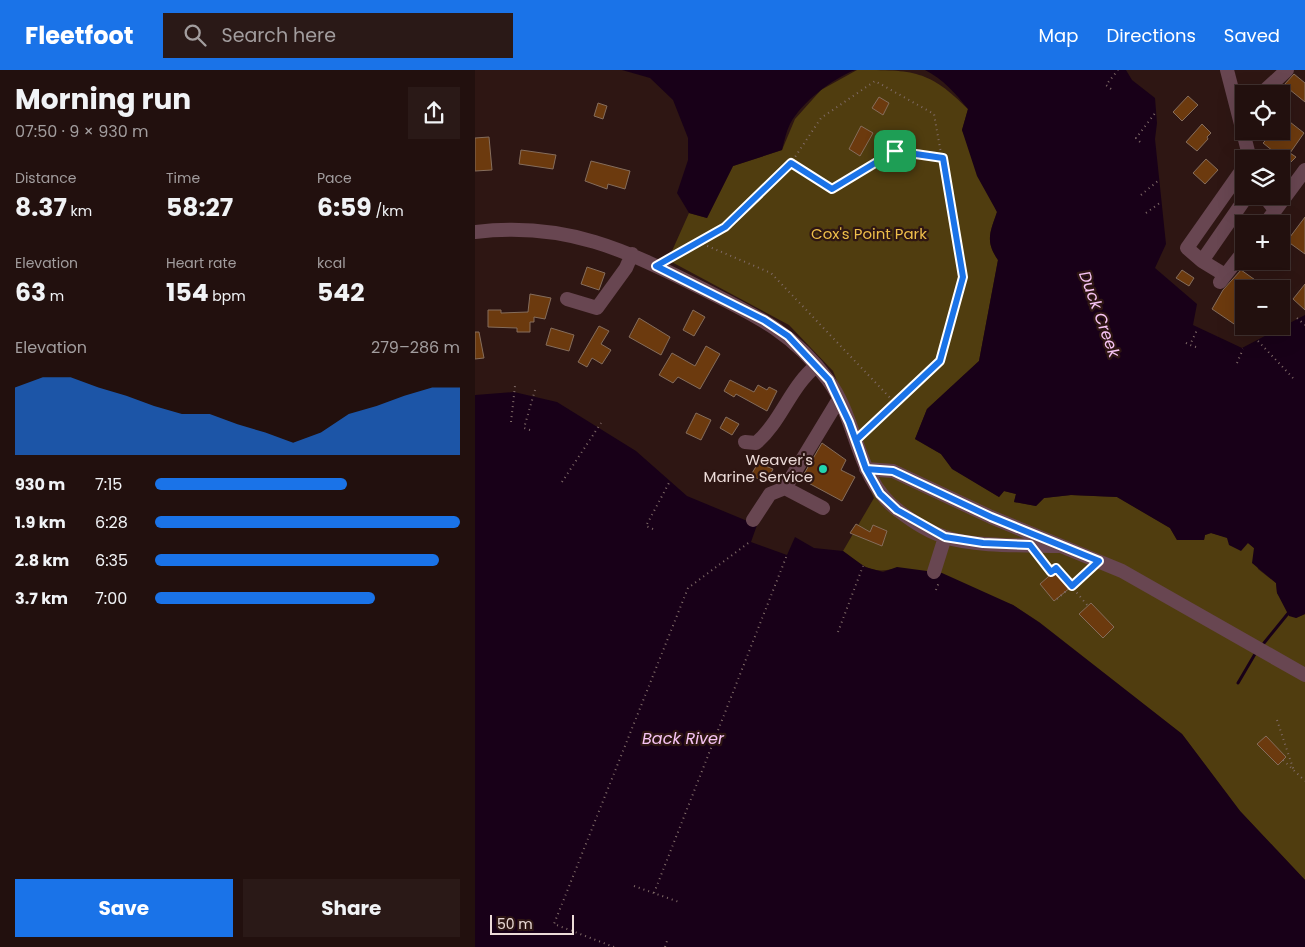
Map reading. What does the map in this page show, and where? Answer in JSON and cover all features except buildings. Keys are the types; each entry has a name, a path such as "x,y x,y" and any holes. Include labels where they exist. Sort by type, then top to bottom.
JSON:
{"street":[{"path":"1227,70 1235,93"},
{"path":"1271,85 1287,70"},
{"path":"1271,215 1305,170"},
{"path":"1235,178 1187,245 1188,250 1222,279 1235,262"},
{"path":"1202,261 1241,205"},
{"path":"1271,205 1275,210"},
{"path":"475,232 535,229 575,236 632,254 780,330 829,380 839,399 866,469 880,494 897,510 945,537 983,543 1061,546"},
{"path":"567,299 597,308 626,268 632,254"},
{"path":"745,442 755,443 767,434 806,374 816,366"},
{"path":"753,520 770,494 785,488 839,399"},
{"path":"866,469 893,471 991,517 1122,571 1305,675"},
{"path":"785,488 823,508"},
{"path":"934,572 945,537"}],"path":[{"path":"1111,89 1106,85 1119,70"},
{"path":"656,266 725,227 791,163 821,118 875,81 934,114 963,277 940,361 856,440"},
{"path":"1140,142 1136,138 1156,112"},
{"path":"791,163 832,189 895,151 943,158"},
{"path":"1141,195 1159,180"},
{"path":"1145,212 1161,202"},
{"path":"698,242 771,273 895,403"},
{"path":"1297,318 1305,325"},
{"path":"1190,345 1197,330"},
{"path":"1189,336 1193,338"},
{"path":"1257,341 1293,378"},
{"path":"1186,343 1196,347"},
{"path":"1237,363 1243,349"},
{"path":"511,422 515,386"},
{"path":"530,430 524,428 535,390"},
{"path":"562,482 601,423"},
{"path":"653,529 646,526 670,481"},
{"path":"614,947 554,924 688,588 751,542"},
{"path":"1030,545 1051,572 1056,568 1088,606"},
{"path":"654,893 787,555"},
{"path":"1057,598 1099,561"},
{"path":"838,632 863,566"},
{"path":"1277,720 1294,770"},
{"path":"1283,760 1305,781"},
{"path":"634,886 679,902"},
{"path":"665,947 668,938"}],"green space":[{"name":"Cox's Point Park","path":"857,70 907,72 919,75 942,86 968,109 962,130 997,212 992,225 990,242 998,260 979,361 927,409 915,439 941,454 953,469 999,497 1004,491 1016,494 1014,502 1036,506 1044,498 1071,495 1117,497 1170,528 1177,540 1204,540 1205,535 1211,533 1248,543 1254,548 1258,569 1276,583 1277,593 1296,618 1305,614 1305,880 1240,811 1182,734 1039,622 1013,605 897,568 874,570 868,568 843,551 874,498 868,485 864,449 833,371 789,325 668,260 689,213 707,218 733,166 782,150 795,119 821,90"}],"water":[{"path":"622,70 855,70 827,85 802,108 790,124 782,150 733,166 707,218 689,213 677,193 688,160 688,138 673,100 650,78"},
{"name":"Duck Creek","path":"925,70 1126,70 1132,80 1155,98 1157,123 1155,139 1166,244 1155,268 1197,304 1193,325 1242,348 1267,335 1290,335 1290,323 1305,315 1305,614 1296,618 1289,616 1277,593 1276,583 1252,563 1254,548 1248,543 1241,551 1229,545 1227,538 1211,533 1205,535 1204,540 1177,540 1170,528 1117,497 1071,495 1044,498 1036,506 1014,502 1016,494 1004,491 999,497 952,469 941,454 915,439 927,409 979,361 998,260 990,242 992,226 997,212 977,176 962,130 968,109 954,92"},
{"name":"Back River","path":"514,392 557,402 636,451 687,496 757,525 751,542 787,555 795,537 814,548 843,551 865,567 883,572 897,567 942,573 1013,605 1040,623 1182,734 1240,811 1305,880 1305,947 475,947 475,395"}],"waterway":[{"path":"1264,643 1290,611"},
{"path":"1238,683 1255,654"}],"place":[{"name":"Weaver's Marine Service","path":"823,469"}],"route":[{"path":"895,151 832,189 791,163 725,227 656,266 764,320 788,336 829,380 849,422 866,469 880,494 897,510 920,525 945,537 983,543 1030,545 1051,572 1056,568 1072,586 1099,561 991,517 893,471 866,469 856,440 940,361 963,277 943,158 895,151"}]}
